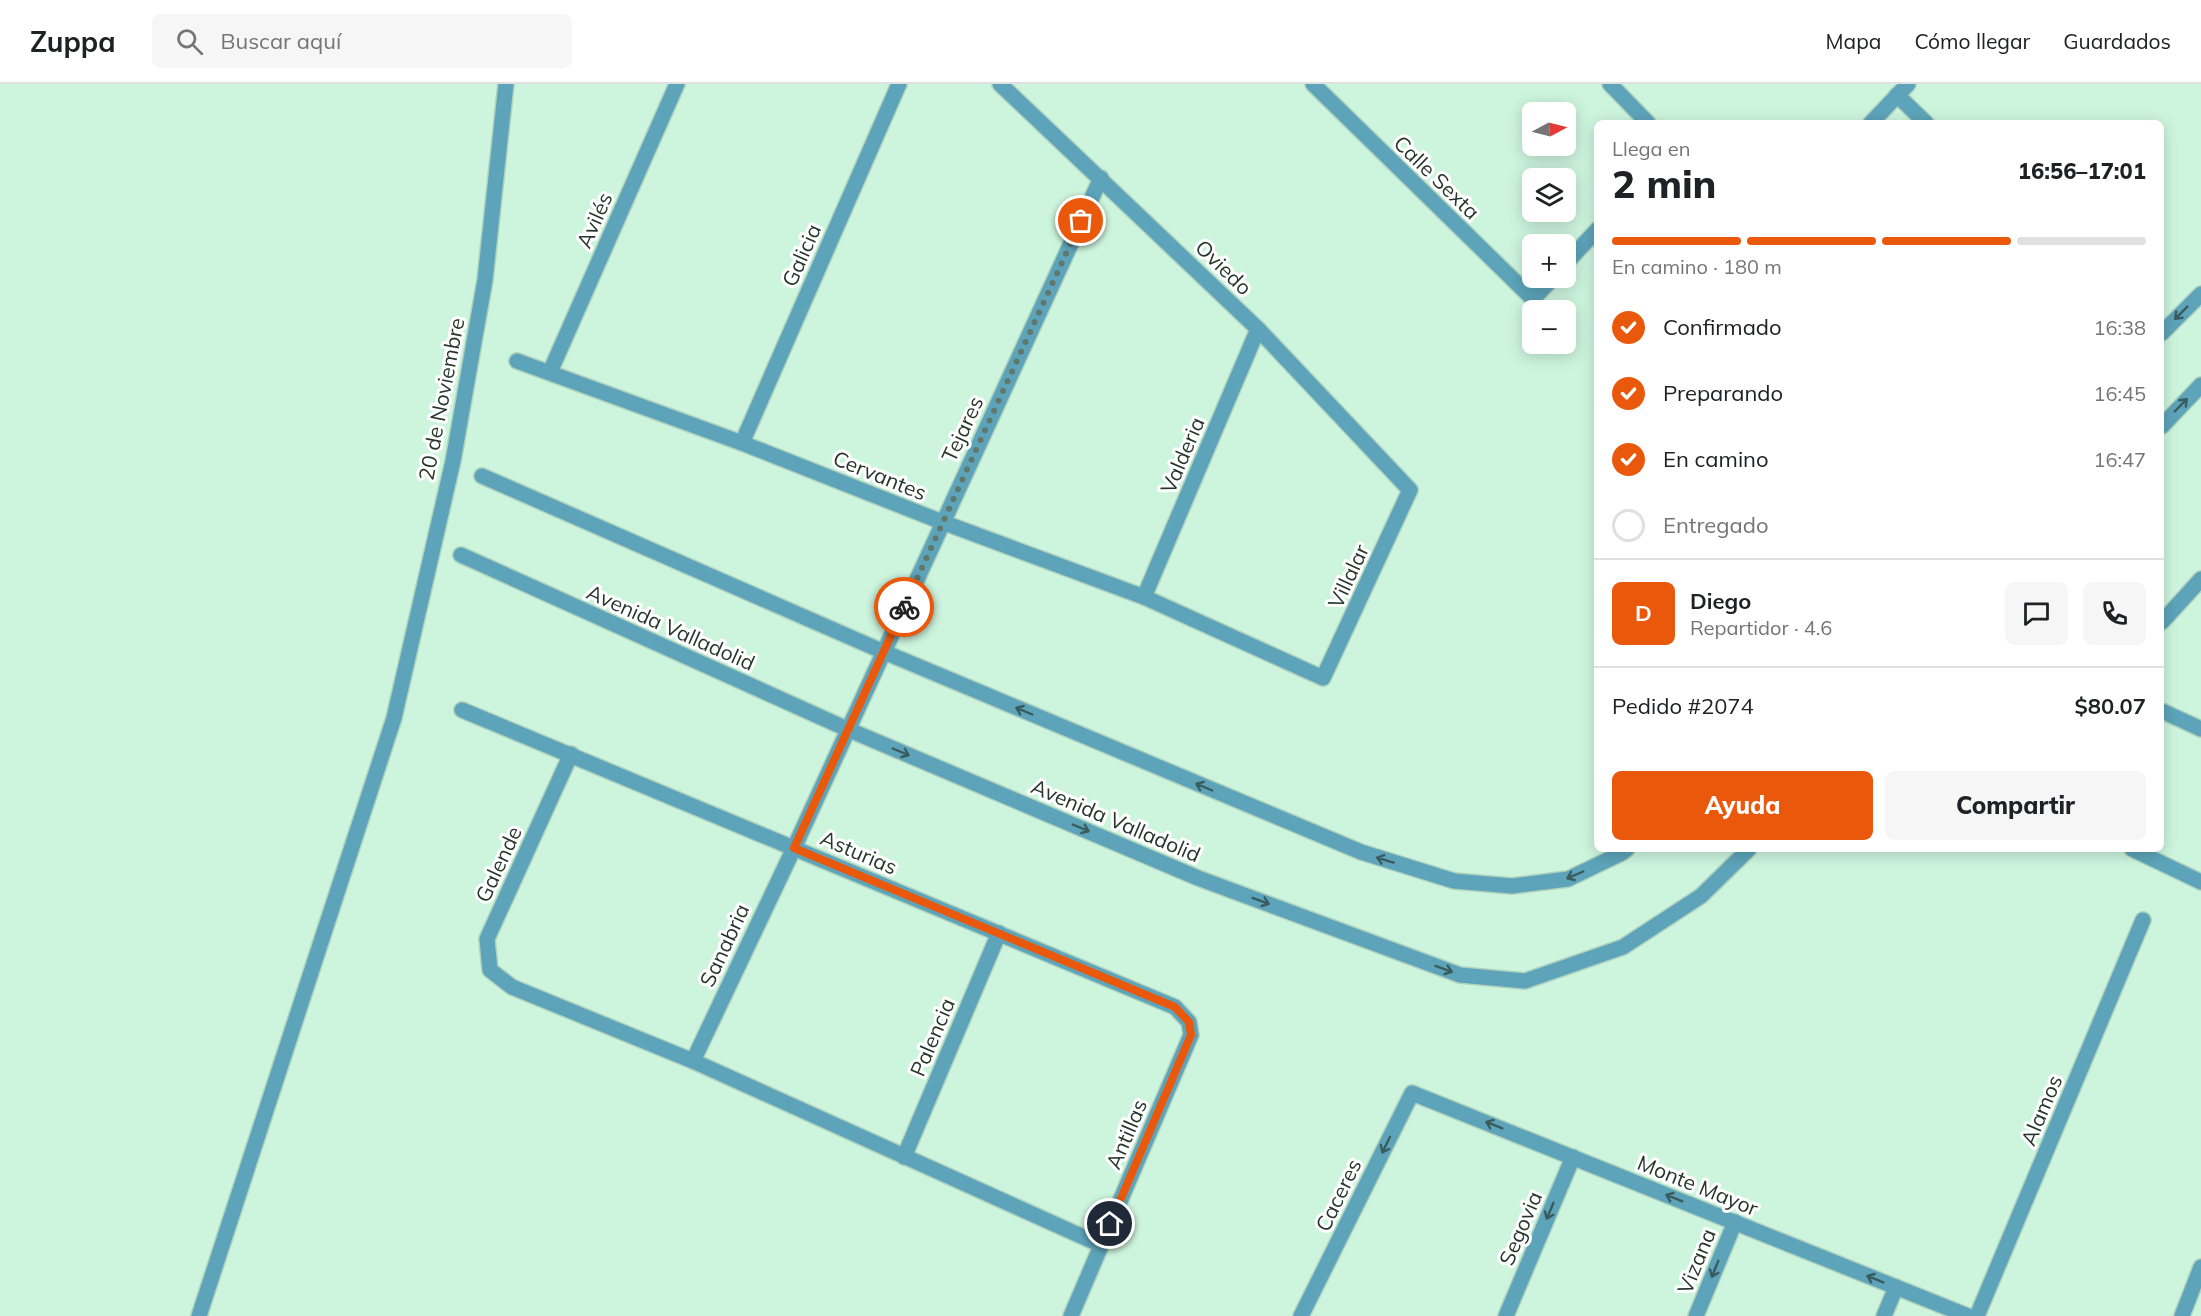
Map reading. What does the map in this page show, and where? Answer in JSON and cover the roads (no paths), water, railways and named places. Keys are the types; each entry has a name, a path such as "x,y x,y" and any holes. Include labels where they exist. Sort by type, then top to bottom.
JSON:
{"street":[{"name":"20 de Noviembre","path":"199,1316 394,718 453,461 485,280 506,84"},
{"name":"Avilés","path":"550,372 677,84"},
{"name":"Galicia","path":"742,443 899,84"},
{"name":"Oviedo","path":"1000,84 1258,329 1410,490"},
{"name":"Calle Sexta","path":"1313,84 1533,299 1543,288"},
{"path":"1610,84 1645,120"},
{"path":"1874,120 1903,89 1924,120"},
{"name":"Tejares","path":"847,729 1101,178"},
{"path":"1576,252 1594,233"},
{"path":"2164,331 2201,294"},
{"name":"Valderia","path":"1144,597 1258,329"},
{"name":"Cervantes","path":"517,361 742,443 942,522 1144,597 1323,678"},
{"path":"2164,424 2201,385"},
{"path":"483,476 884,652 1361,852 1454,881 1512,886 1568,879 1624,852"},
{"name":"Villalar","path":"1323,678 1410,490"},
{"name":"Avenida Valladolid","path":"461,555 847,729 1198,878 1460,975 1525,981 1623,947 1701,896 1746,852"},
{"path":"2164,620 2201,579"},
{"name":"Asturias","path":"462,710 1175,1007 1189,1022 1191,1035"},
{"path":"2164,712 2201,729"},
{"name":"Sanabria","path":"693,1061 794,848 847,729"},
{"name":"Galende","path":"571,754 487,939 490,970 512,987 693,1061 1101,1245"},
{"path":"2138,852 2201,882"},
{"name":"Alamos","path":"1977,1316 2143,920"},
{"name":"Palencia","path":"904,1157 999,933"},
{"name":"Antillas","path":"1071,1316 1191,1035"},
{"name":"Monte Mayor","path":"1412,1093 1968,1316"},
{"name":"Caceres","path":"1301,1316 1412,1093"},
{"name":"Segovia","path":"1506,1316 1573,1157"},
{"name":"Vizana","path":"1696,1316 1734,1222"},
{"path":"2181,1316 2201,1267"},
{"path":"1884,1316 1896,1287"}]}
